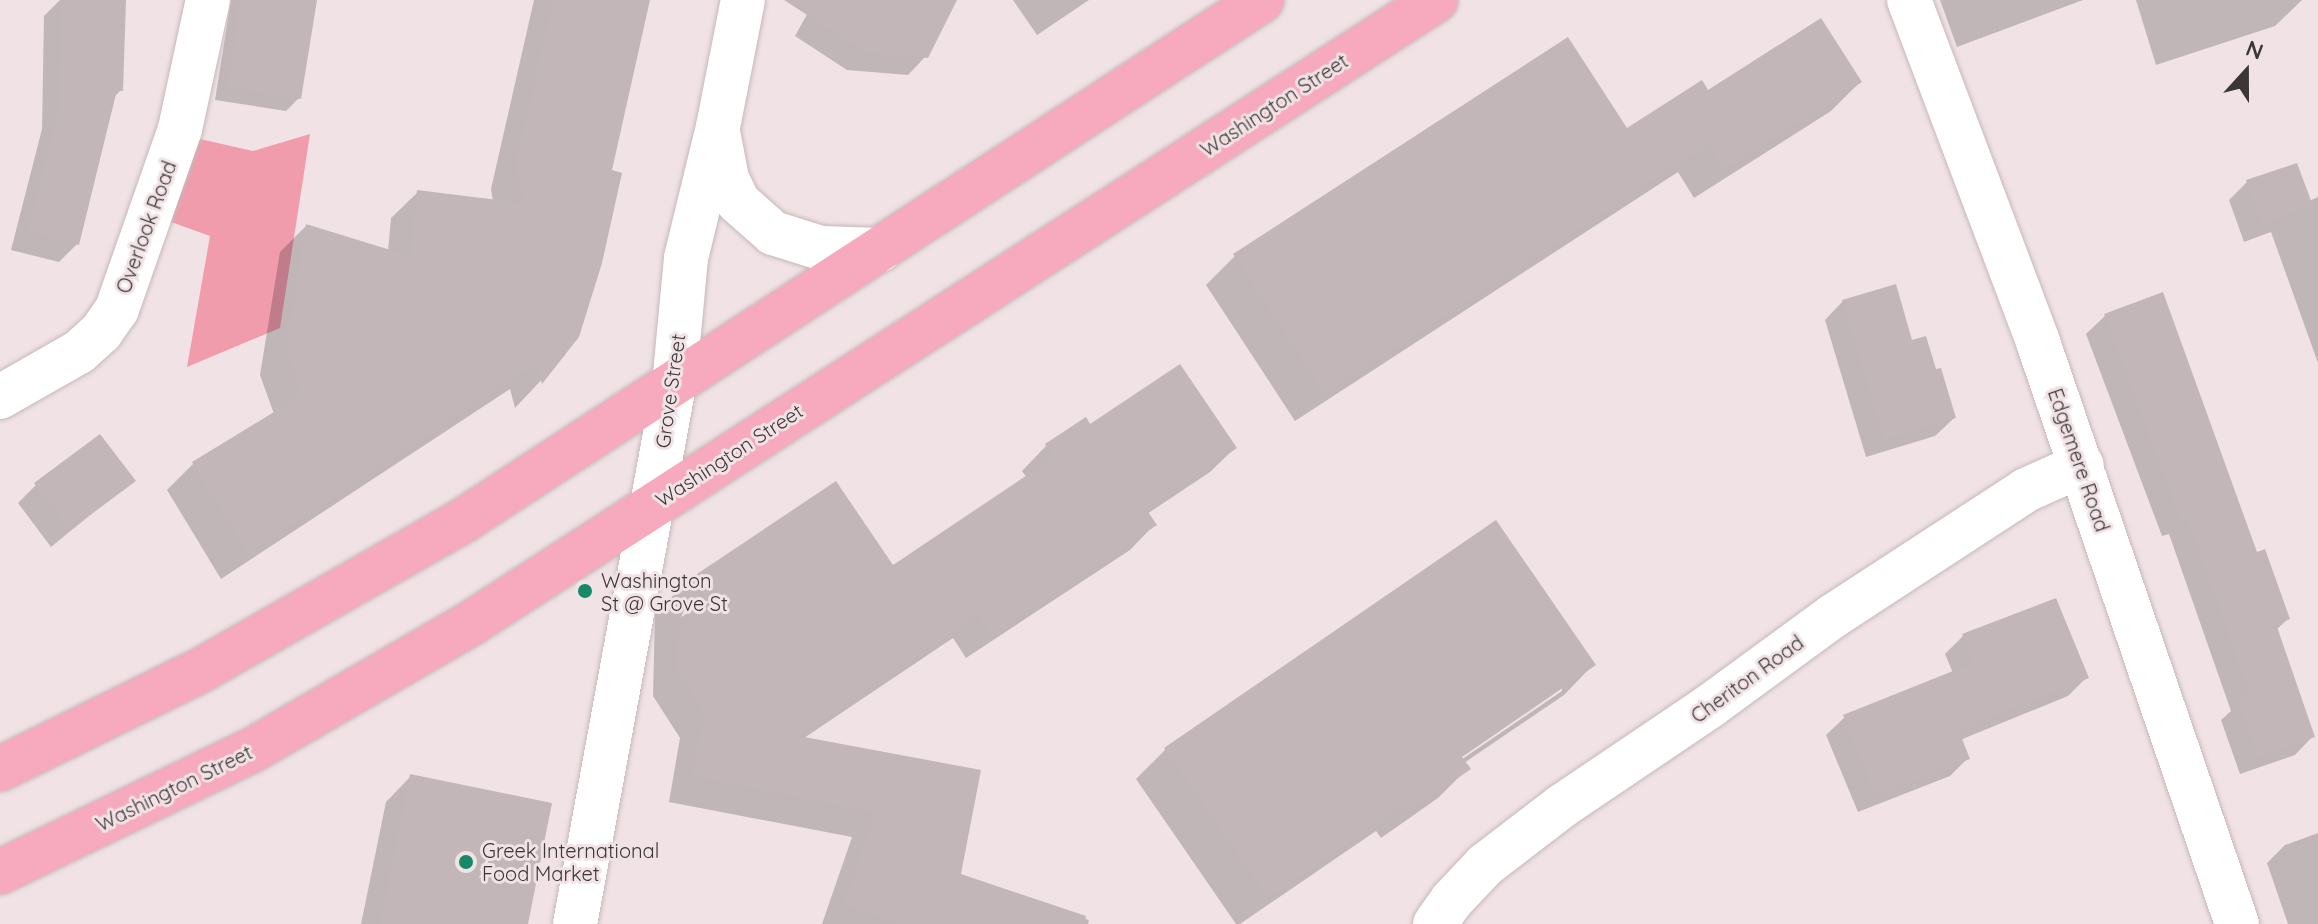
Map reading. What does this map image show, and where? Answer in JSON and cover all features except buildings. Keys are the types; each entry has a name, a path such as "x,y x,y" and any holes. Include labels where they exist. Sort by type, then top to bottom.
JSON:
{"main road":[{"path":"0,769 288,623 464,520 1262,0"},
{"name":"Washington Street","path":"0,872 181,786 314,716 473,622 1436,0"}],"street":[{"name":"Overlook Road","path":"0,397 79,352 101,332 117,309 180,129 208,0"},
{"name":"Grove Street","path":"575,924 674,385 686,258 718,127 743,0"},
{"name":"Edgemere Road","path":"1909,0 2082,465 2237,924"},
{"path":"718,127 727,179 738,202 754,219 773,233 796,243 848,252 880,250"},
{"name":"Cheriton Road","path":"1435,924 1466,883 1531,828 1710,706 1846,608 2026,490 2082,465"}],"shaded area":[{"path":"310,134 280,328 187,367 210,236 171,222 191,137 253,151"}],"place":[{"name":"Washington St @ Grove St","path":"585,591"},
{"name":"Greek International Food Market","path":"466,862"}]}
